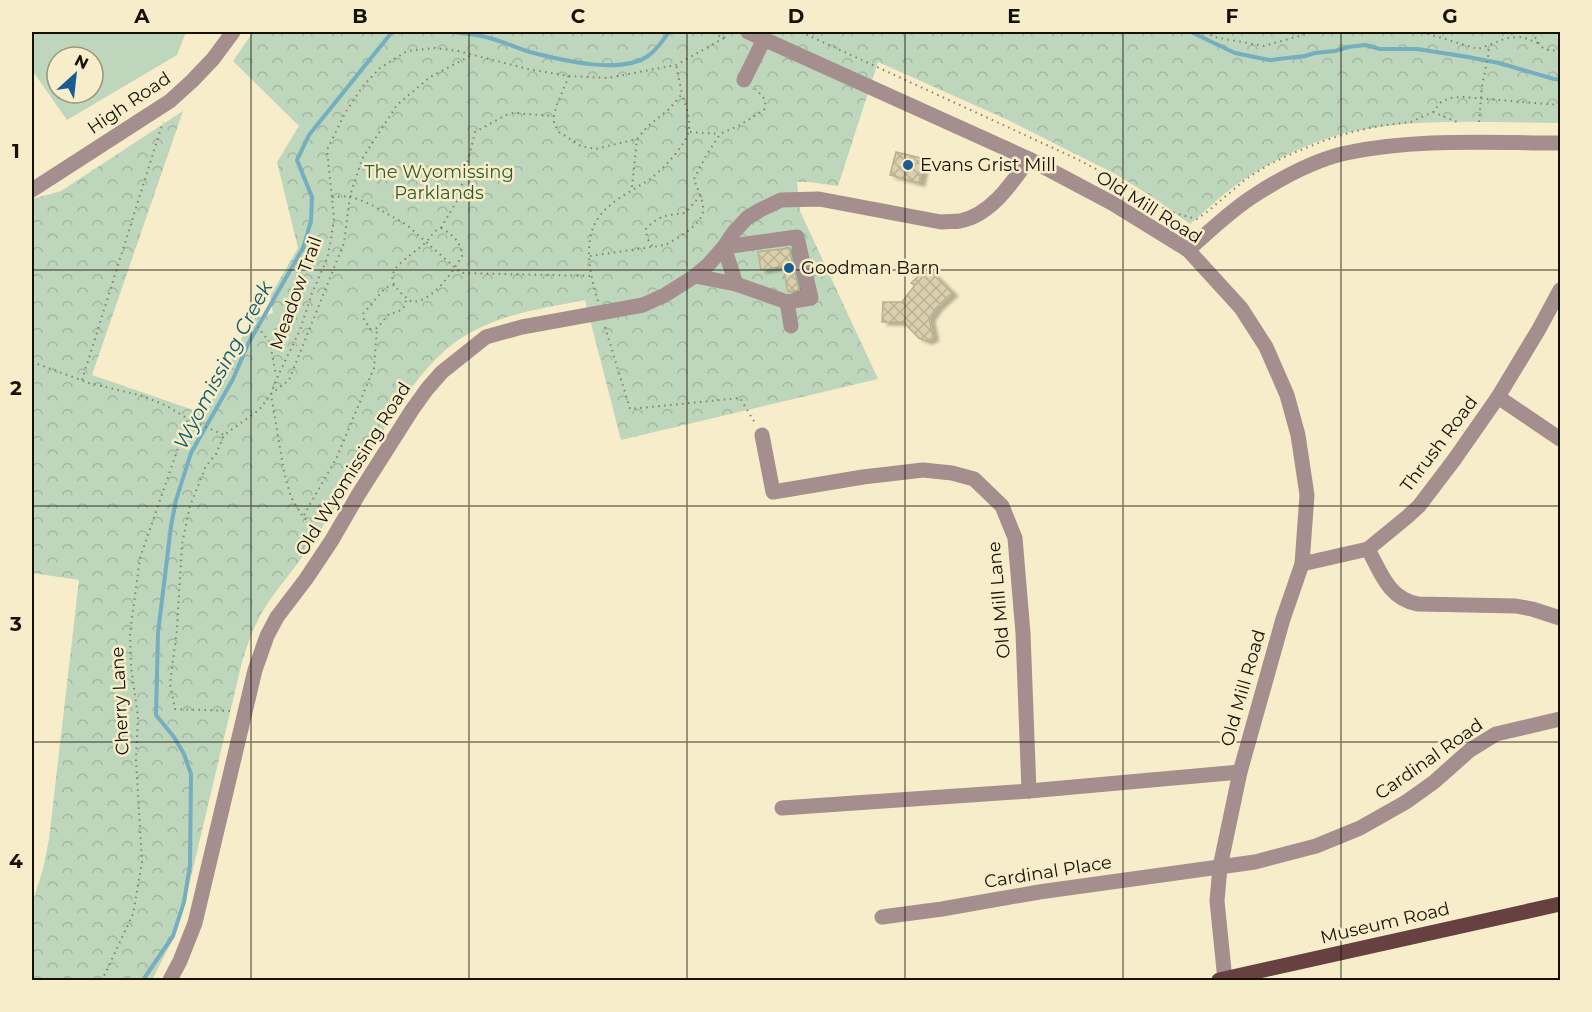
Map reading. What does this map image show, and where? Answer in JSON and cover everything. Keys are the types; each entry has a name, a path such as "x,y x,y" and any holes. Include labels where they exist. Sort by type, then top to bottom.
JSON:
{"main road":[{"name":"Museum Road","path":"1223,980 1560,904"}],"street":[{"name":"High Road","path":"32,190 170,101 213,59 233,32"},
{"name":"Old Mill Road","path":"748,32 1029,159 1112,203 1188,250 1241,308 1266,347 1287,395 1298,435 1307,495 1302,564 1283,620 1240,772 1220,867 1216,901 1223,980"},
{"path":"744,80 764,39"},
{"path":"1188,250 1241,204 1256,194 1292,173 1345,153 1420,143 1560,143"},
{"name":"Old Wyomissing Road","path":"170,981 195,923 255,670 267,636 277,617 332,540 412,410 442,372 486,338 522,327 643,304 678,288 708,265 742,223 760,210 781,201 819,199 941,222 961,221 981,212 994,201 1010,186 1029,159"},
{"path":"695,276 736,284 787,302 811,298 797,237 724,247 736,284"},
{"name":"Thrush Road","path":"1302,564 1368,549 1407,517 1455,460 1498,397 1560,293"},
{"path":"787,302 791,326"},
{"path":"1498,397 1560,439"},
{"name":"Old Mill Lane","path":"762,435 773,492 923,470 952,473 974,479 1002,506 1015,538 1023,633 1029,791"},
{"path":"1368,549 1391,589 1403,600 1418,604 1516,606 1560,618"},
{"name":"Cardinal Road","path":"1220,867 1279,857 1339,838 1406,802 1488,738 1560,719"},
{"path":"782,808 1029,791 1240,772"},
{"name":"Cardinal Place","path":"882,917 1220,867"}],"path":[{"path":"711,32 724,38 727,32"},
{"path":"801,32 1077,159 1141,193 1161,207 1197,219 1246,179 1298,151 1352,132 1411,122 1433,112 1441,102 1450,98 1463,97 1560,105"},
{"path":"1205,32 1214,37 1264,46 1313,32"},
{"path":"1422,32 1478,49 1508,38 1522,37 1538,43"},
{"path":"1532,32 1544,50 1560,50"},
{"name":"Meadow Trail","path":"271,394 300,330 312,293 327,259 334,219 327,150 345,113 363,86 380,68 407,51 435,48 474,54 528,69 569,76 608,78 676,65 724,38"},
{"path":"1479,122 1488,46"},
{"path":"245,712 175,709 170,684 177,629 182,544 190,506 206,466 216,454 224,435 259,410 271,394 289,380 344,243 350,196 362,159 397,105 430,76 474,54"},
{"path":"676,65 687,108 690,132 662,168 615,200 598,217 592,230 589,246 591,276 630,409 740,398 762,435"},
{"path":"569,76 554,116 554,123 559,132 581,146 595,149 637,139"},
{"path":"690,132 720,134 764,110 765,98 744,80"},
{"path":"632,189 637,139 682,94"},
{"path":"1433,112 1457,122"},
{"path":"441,228 453,236 462,248 462,256 455,268 429,297 412,302 398,292 392,281 393,275 398,265 427,242 433,232 441,228 459,197 475,132 513,113 554,116"},
{"path":"82,380 162,123"},
{"path":"590,256 665,245 696,225 704,214 694,179 720,134"},
{"path":"332,197 350,196 372,205 407,225 461,273 591,276"},
{"path":"652,246 647,238 646,229 653,221 664,215 685,213 700,196"},
{"path":"377,328 370,329 363,314 385,288 394,285"},
{"path":"303,517 338,457 374,368 377,328 389,314 403,309 407,298"},
{"path":"247,312 270,343 277,378"},
{"path":"32,362 82,380 143,396 224,435"},
{"path":"271,394 284,472 291,497 303,517 332,540"},
{"name":"Cherry Lane","path":"100,981 133,914 141,862 136,760 138,717 131,667 130,633 140,558 188,419"}],"green space":[{"path":"32,32 186,32 177,55 105,98 105,45 45,45 45,89 32,70"},
{"name":"The Wyomissing Parklands","path":"253,32 1560,32 1560,123 1432,122 1380,127 1325,139 1294,151 1252,174 1190,224 1117,175 1008,120 878,62 838,186 797,182 800,211 878,379 621,440 585,300 505,318 461,338 431,364 407,395 310,546 272,596 258,620 242,662 182,915 173,939 152,980 32,980 32,904 49,839 79,580 32,573 32,199 61,191 183,111 92,375 205,414 251,319 273,313 270,296 298,248 277,162 299,126 233,61"},
{"path":"56,105 92,105 67,120"}],"building":[{"name":"Evans Grist Mill","path":"896,152 925,159 919,183 890,175"},
{"name":"Goodman Barn","path":"789,248 799,290 788,292 783,266 761,270 758,252"},
{"path":"927,268 952,293 929,318 933,338 926,341 919,338 905,322 882,322 883,302 902,302 915,285 911,283"}],"waterway":[{"name":"Wyomissing Creek","path":"143,980 173,936 184,902 190,865 191,774 184,754 174,737 156,715 158,633 176,500 191,453 233,379 248,344 303,248 311,221 312,197 297,160 309,135 392,32"},
{"name":"Wyomissing Creek","path":"454,32 487,37 558,59 607,65 636,62 648,56 669,32"},
{"name":"Wyomissing Creek","path":"1191,32 1235,53 1269,60 1365,45 1380,49 1417,49 1468,57 1560,80"}],"place":[{"name":"Evans Grist Mill","path":"908,165"},
{"name":"Goodman Barn","path":"789,268"}]}
